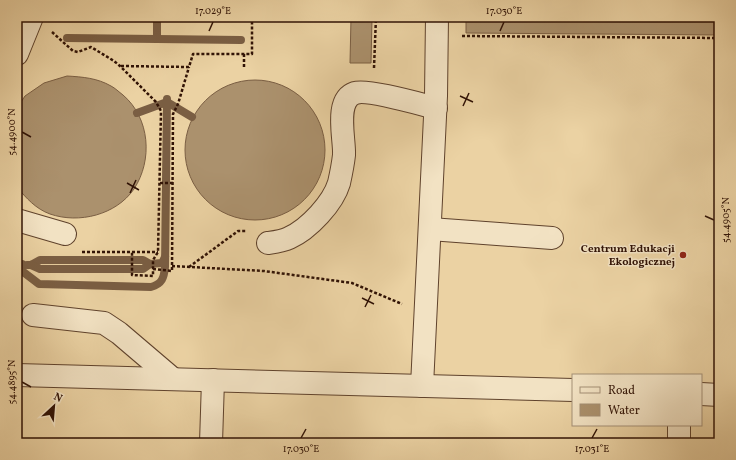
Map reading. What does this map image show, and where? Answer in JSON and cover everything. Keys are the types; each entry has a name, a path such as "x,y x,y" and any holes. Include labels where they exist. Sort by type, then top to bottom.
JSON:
{"lane":[{"path":"17,54 32,17"},
{"path":"422,386 436,108 437,17"},
{"path":"268,244 288,238 301,231 317,218 329,202 339,184 344,156 342,121 344,104 348,96 356,93 368,93 436,108"},
{"path":"17,220 65,234"},
{"path":"430,229 552,238"},
{"path":"33,315 104,323 119,332 173,379"},
{"path":"17,375 572,390"},
{"path":"211,443 213,380"},
{"path":"702,394 719,395"},
{"path":"679,426 679,443"}],"path":[{"path":"153,268 172,271 173,114 178,104 194,54 252,54 252,17"},
{"path":"369,67 375,68 376,17"},
{"path":"52,32 73,51 78,52 90,47 114,61 156,102 160,108 158,252 153,260 153,276 132,275 132,252"},
{"path":"457,36 719,38"},
{"path":"244,54 244,68"},
{"path":"120,66 189,67"},
{"path":"160,183 173,183"},
{"path":"189,267 238,231 248,231"},
{"path":"77,252 158,252"},
{"path":"172,266 264,271 352,282 397,302 426,311"}],"water":[{"path":"466,17 719,17 719,35 466,33"},
{"path":"351,18 372,19 371,63 350,63"},
{"path":"67,76 84,77 106,83 117,90 132,104 139,115 146,140 144,165 140,178 134,189 126,198 107,211 85,217 61,217 45,212 32,203 17,187 17,108 25,96 44,83"},
{"path":"262,80 282,85 294,91 305,100 314,111 320,123 324,136 324,164 320,177 314,189 305,200 294,209 282,215 269,219 248,220 228,215 216,209 205,200 196,189 186,164 185,143 190,123 196,111 205,100 216,91 241,81"}],"waterway":[{"path":"67,38 157,39 157,17"},
{"path":"157,39 241,40"},
{"path":"22,264 22,271 39,284 151,287 160,282 163,277 165,267 167,99"},
{"path":"137,113 167,102 192,117"},
{"path":"31,265 40,269 143,269 150,264 162,263 165,257"},
{"path":"27,265 31,265 40,260 143,260 150,264"}],"place":[{"name":"Centrum Edukacji Ekologicznej","path":"683,255"}]}
